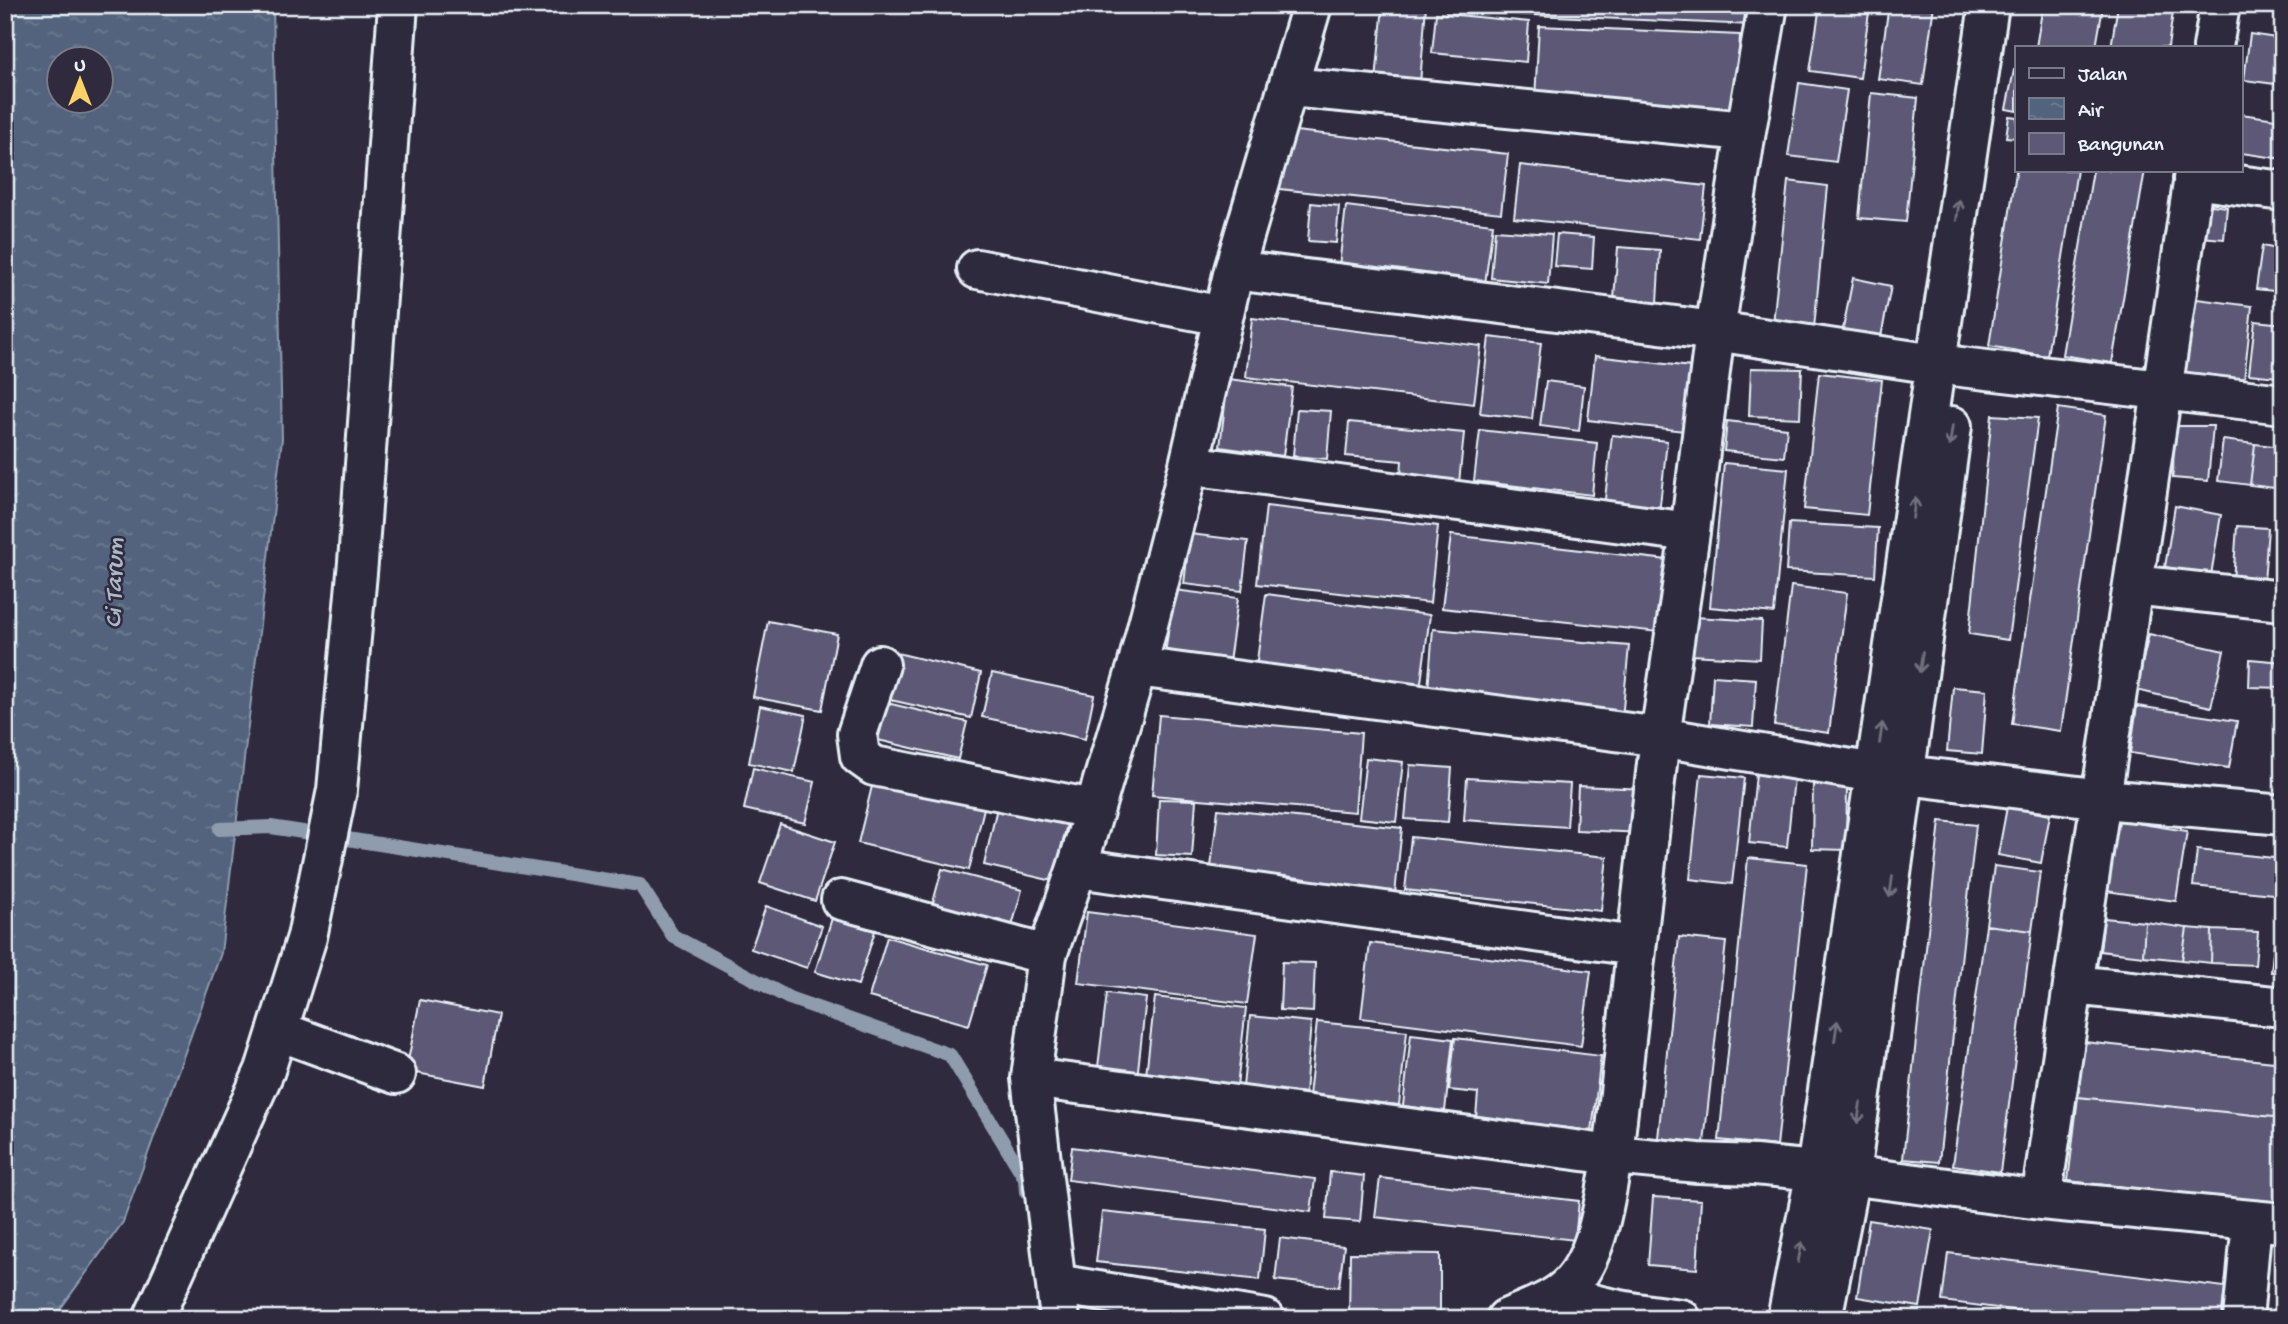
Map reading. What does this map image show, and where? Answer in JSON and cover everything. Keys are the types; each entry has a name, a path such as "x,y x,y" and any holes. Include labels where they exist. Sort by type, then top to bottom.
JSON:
{"street":[{"path":"153,1319 265,1070 279,1031 307,937 337,790 358,562 397,5"},
{"path":"1265,1319 1058,1302 1031,1078 1046,955 1077,869 1137,667 1189,465 1234,270 1312,5"},
{"path":"1506,1319 1559,1294 1574,1281 1586,1262 1598,1226 1613,1155 1660,737 1690,532 1715,331 1768,5"},
{"path":"1822,1319 1833,1173 1960,281 1989,5"},
{"path":"1960,281 2014,5"},
{"path":"2213,46 2220,5"},
{"path":"1290,87 1746,131"},
{"path":"2041,1200 2194,174 2283,191"},
{"path":"977,269 1223,316"},
{"path":"1234,270 1715,331 1948,365 2283,404"},
{"path":"1189,465 1690,532"},
{"path":"2133,585 2283,601"},
{"path":"880,665 857,734 860,756 874,766 1093,809"},
{"path":"1137,667 1660,737 1891,774 2102,799 2283,815"},
{"path":"1077,869 1636,946"},
{"path":"841,900 1046,955"},
{"path":"2073,985 2283,1007"},
{"path":"279,1031 396,1074"},
{"path":"1031,1078 1613,1155 1755,1165 2041,1200 2268,1222 2243,1319"},
{"path":"1787,1319 1833,1173"},
{"path":"1559,1294 1620,1312 1682,1319"}],"water":[{"name":"Ci Tarum","path":"5,5 273,5 282,439 221,953 123,1222 53,1319 5,1319"}],"building":[{"path":"1383,5 1426,5 1420,84 1376,81"},
{"path":"1446,5 1753,5 1752,25 1446,11"},
{"path":"1820,5 1870,5 1860,78 1810,71"},
{"path":"1889,5 1934,5 1923,85 1878,79"},
{"path":"2043,5 2103,7 2096,46 2036,46"},
{"path":"2118,5 2174,5 2168,46 2111,46"},
{"path":"1436,13 1529,22 1526,62 1432,53"},
{"path":"1539,26 1740,35 1736,108 1535,99"},
{"path":"2250,34 2283,39 2283,85 2244,80"},
{"path":"2014,70 2015,70 2015,111 2006,109"},
{"path":"1799,83 1847,90 1836,162 1788,156"},
{"path":"1871,93 1918,98 1906,222 1859,218"},
{"path":"2242,114 2283,120 2283,159 2242,153"},
{"path":"2009,116 2015,117 2015,138 2006,137"},
{"path":"1286,130 1508,154 1501,213 1280,189"},
{"path":"1520,165 1706,186 1700,239 1514,218"},
{"path":"2016,172 2077,172 2047,356 1989,346"},
{"path":"2093,172 2145,172 2112,363 2062,355"},
{"path":"1788,181 1828,186 1814,328 1773,324"},
{"path":"1311,203 1339,206 1336,243 1308,241"},
{"path":"2204,204 2227,207 2224,239 2200,237"},
{"path":"1346,206 1493,224 1485,284 1339,266"},
{"path":"1495,230 1552,234 1548,284 1491,278"},
{"path":"1557,234 1594,237 1592,269 1554,266"},
{"path":"2262,246 2283,250 2283,292 2256,289"},
{"path":"1618,247 1660,250 1657,303 1614,299"},
{"path":"1853,278 1891,286 1880,342 1842,334"},
{"path":"2181,297 2252,306 2243,389 2171,381"},
{"path":"1252,318 1481,346 1474,404 1246,377"},
{"path":"2255,321 2283,324 2278,377 2249,374"},
{"path":"1489,337 1541,343 1532,419 1480,413"},
{"path":"1595,356 1691,367 1684,431 1588,420"},
{"path":"1751,368 1802,369 1800,418 1749,416"},
{"path":"1819,373 1882,380 1867,515 1804,509"},
{"path":"1228,379 1292,387 1283,456 1220,447"},
{"path":"1546,381 1584,386 1579,431 1540,426"},
{"path":"2058,408 2106,415 2061,731 2012,724"},
{"path":"1297,409 1331,411 1327,459 1293,456"},
{"path":"1992,415 2038,418 2008,640 1969,634"},
{"path":"1727,421 1787,428 1784,457 1724,451"},
{"path":"1349,422 1464,433 1458,493 1400,487 1402,461 1346,456"},
{"path":"2174,426 2213,426 2208,481 2173,478"},
{"path":"1480,430 1597,443 1592,495 1474,481"},
{"path":"1612,435 1667,441 1659,514 1604,508"},
{"path":"2223,440 2255,444 2250,485 2218,481"},
{"path":"2255,444 2283,447 2283,489 2250,485"},
{"path":"1724,463 1788,469 1774,613 1710,607"},
{"path":"1266,506 1438,526 1430,603 1257,584"},
{"path":"2175,506 2221,515 2211,575 2165,567"},
{"path":"1789,523 1878,528 1875,576 1786,571"},
{"path":"2237,526 2268,528 2264,583 2233,581"},
{"path":"1190,534 1248,541 1242,591 1184,584"},
{"path":"1451,535 1667,560 1658,632 1442,608"},
{"path":"1791,586 1847,593 1829,733 1774,725"},
{"path":"1174,590 1238,598 1229,662 1165,654"},
{"path":"1266,594 1430,615 1420,690 1256,668"},
{"path":"1694,617 1762,621 1760,659 1691,655"},
{"path":"768,621 837,634 822,710 753,697"},
{"path":"1433,629 1629,646 1622,719 1427,702"},
{"path":"2149,634 2224,651 2211,707 2136,690"},
{"path":"897,653 981,673 971,718 886,699"},
{"path":"2250,659 2283,662 2283,688 2249,687"},
{"path":"992,673 1094,695 1085,739 982,717"},
{"path":"1713,676 1756,679 1753,727 1710,724"},
{"path":"1953,687 1987,690 1982,754 1947,751"},
{"path":"887,703 967,722 958,759 878,740"},
{"path":"760,706 806,715 794,772 749,763"},
{"path":"2137,706 2237,721 2229,768 2130,753"},
{"path":"1159,715 1361,733 1355,812 1152,795"},
{"path":"1366,758 1403,762 1396,822 1359,818"},
{"path":"1410,765 1452,768 1448,822 1405,819"},
{"path":"753,768 815,782 805,823 744,809"},
{"path":"875,774 986,800 969,870 858,843"},
{"path":"1701,774 1744,778 1732,884 1690,879"},
{"path":"1756,774 1794,778 1787,847 1749,843"},
{"path":"1467,778 1570,784 1567,827 1464,820"},
{"path":"1813,784 1847,785 1846,850 1812,849"},
{"path":"1578,786 1646,789 1644,833 1576,830"},
{"path":"1159,799 1196,800 1192,857 1156,855"},
{"path":"998,803 1068,820 1053,881 984,865"},
{"path":"2007,807 2050,815 2041,863 1998,855"},
{"path":"1218,809 1402,828 1395,894 1210,875"},
{"path":"2110,819 2187,831 2176,901 2099,890"},
{"path":"1940,821 1976,825 1939,1162 1903,1159"},
{"path":"780,824 835,842 815,901 760,883"},
{"path":"1411,837 1607,857 1601,911 1405,890"},
{"path":"2197,850 2283,859 2283,895 2193,886"},
{"path":"1748,858 1807,864 1777,1146 1719,1140"},
{"path":"1994,866 2040,872 2032,931 1986,925"},
{"path":"942,869 1022,890 1011,930 931,910"},
{"path":"766,906 822,926 807,968 751,949"},
{"path":"1087,912 1257,934 1247,1004 1078,983"},
{"path":"832,918 875,931 858,985 815,972"},
{"path":"2104,918 2145,922 2143,956 2100,951"},
{"path":"2145,922 2187,928 2182,960 2143,956"},
{"path":"1986,925 2032,931 2000,1172 1953,1165"},
{"path":"2187,928 2212,930 2211,963 2182,960"},
{"path":"2212,930 2258,932 2255,965 2211,963"},
{"path":"887,937 987,965 969,1025 869,997"},
{"path":"1679,937 1726,942 1704,1143 1658,1138"},
{"path":"1370,943 1591,971 1581,1046 1361,1018"},
{"path":"2274,943 2283,944 2283,973 2271,972"},
{"path":"1282,962 1315,963 1313,1012 1280,1010"},
{"path":"1107,993 1146,998 1137,1079 1097,1075"},
{"path":"1155,997 1246,1008 1237,1086 1146,1075"},
{"path":"420,1000 498,1015 485,1086 406,1071"},
{"path":"1250,1016 1311,1022 1305,1093 1243,1087"},
{"path":"1317,1022 1407,1031 1399,1105 1309,1096"},
{"path":"1411,1034 1453,1039 1445,1111 1403,1106"},
{"path":"1455,1038 1601,1056 1592,1131 1476,1117 1478,1093 1449,1090"},
{"path":"2084,1042 2283,1063 2283,1118 2078,1097"},
{"path":"2078,1097 2283,1118 2283,1204 2068,1181"},
{"path":"1072,1147 1315,1179 1311,1212 1068,1180"},
{"path":"1330,1172 1364,1176 1360,1222 1326,1219"},
{"path":"1380,1178 1579,1201 1575,1240 1375,1217"},
{"path":"1653,1197 1701,1200 1697,1269 1648,1265"},
{"path":"1102,1212 1265,1229 1260,1280 1096,1262"},
{"path":"1869,1220 1933,1230 1920,1307 1857,1297"},
{"path":"1280,1238 1344,1246 1339,1287 1275,1280"},
{"path":"1350,1253 1440,1254 1440,1319 1349,1319"},
{"path":"1948,1253 2225,1287 2221,1319 2082,1319 1942,1301"}],"waterway":[{"path":"220,829 271,827 640,885 673,936 789,998 950,1055 1025,1178 1026,1192"}]}
